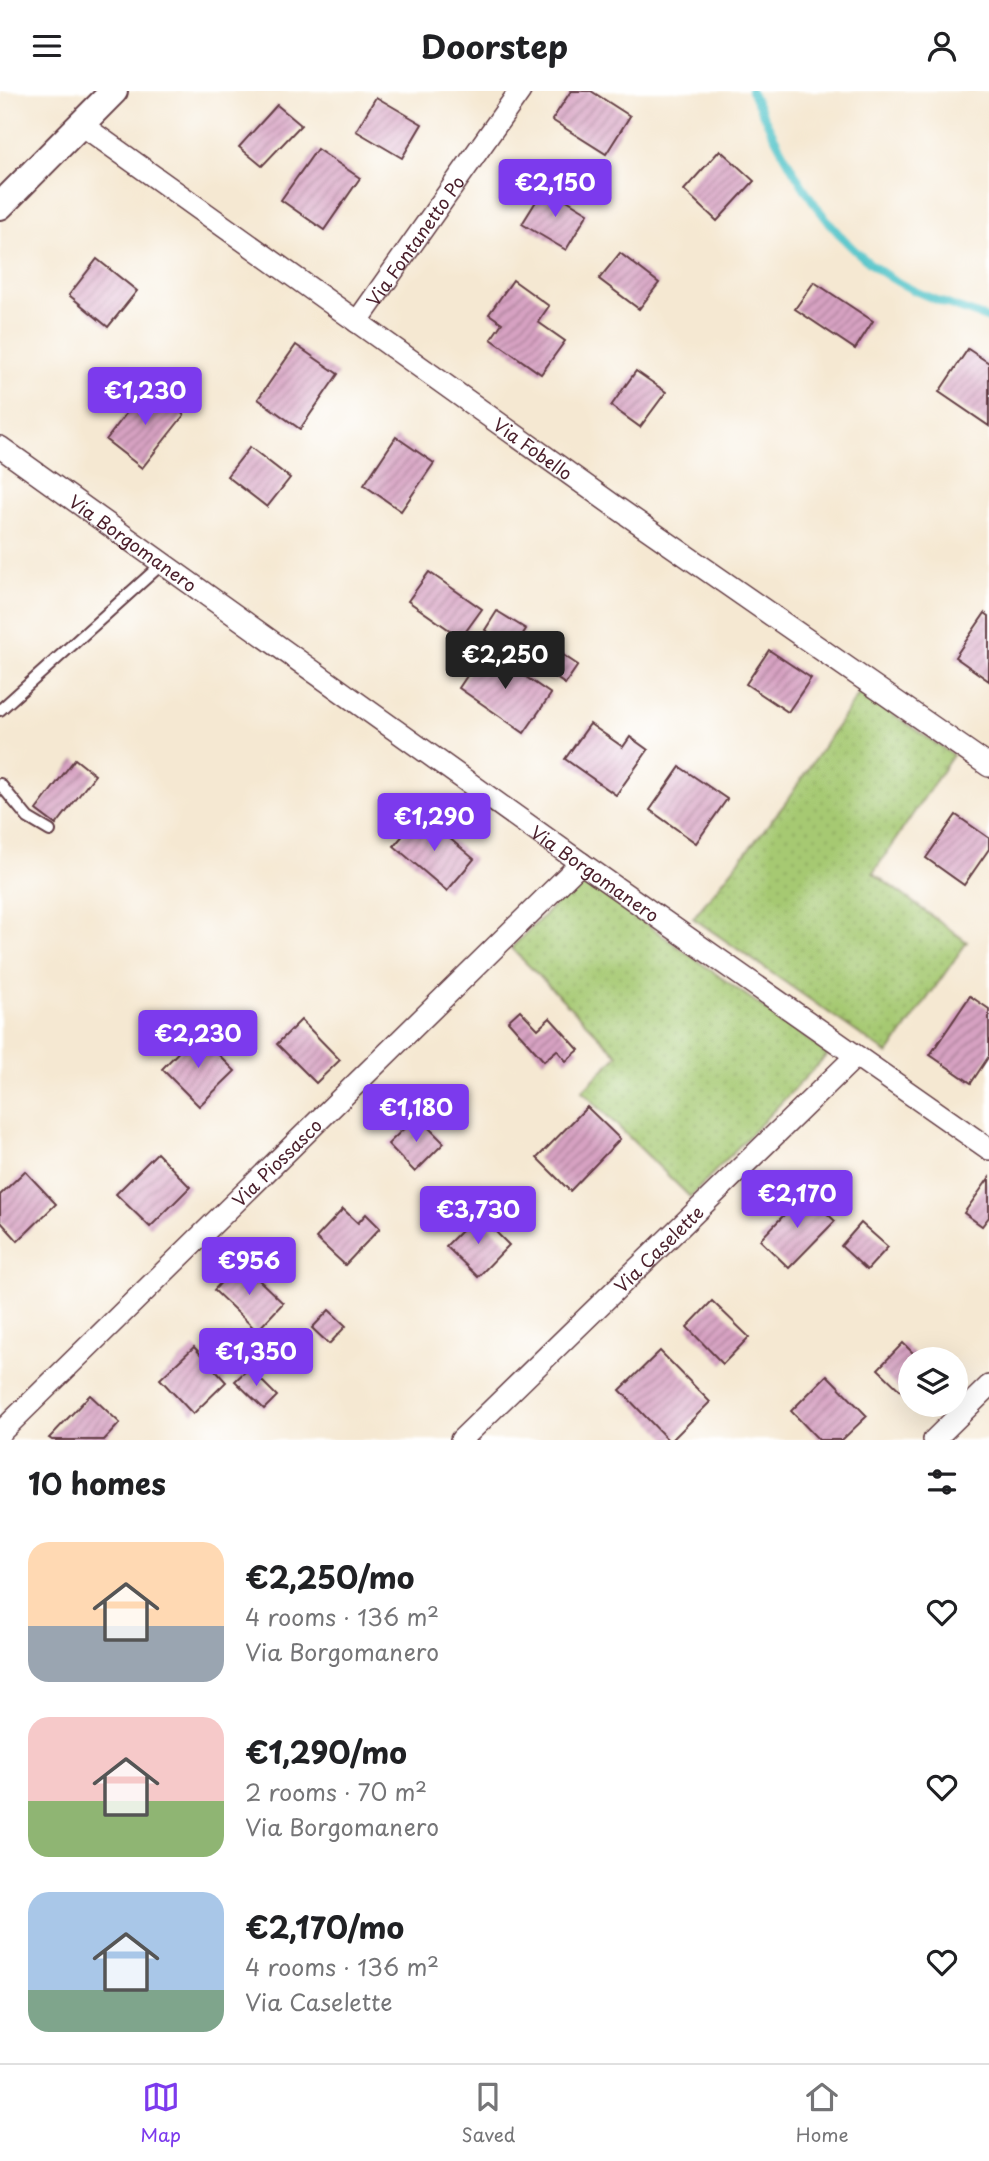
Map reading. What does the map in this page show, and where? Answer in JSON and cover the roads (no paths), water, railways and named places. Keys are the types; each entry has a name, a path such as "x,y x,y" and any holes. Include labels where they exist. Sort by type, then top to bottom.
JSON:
{"street":[{"path":"0,206 114,91"},
{"name":"Via Fontanetto Po","path":"356,322 520,91"},
{"name":"Via Fobello","path":"82,125 613,505 989,766"},
{"name":"Via Borgomanero","path":"0,447 581,863 989,1149"},
{"name":"Via Piossasco","path":"0,1433 581,863"},
{"name":"Via Caselette","path":"461,1440 855,1057"},
{"path":"934,1440 989,1386"}],"lane":[{"path":"0,710 163,563"},
{"path":"0,784 28,818 50,831"}],"waterway":[{"path":"751,91 780,148 814,203 856,251 909,288 989,319"}]}
